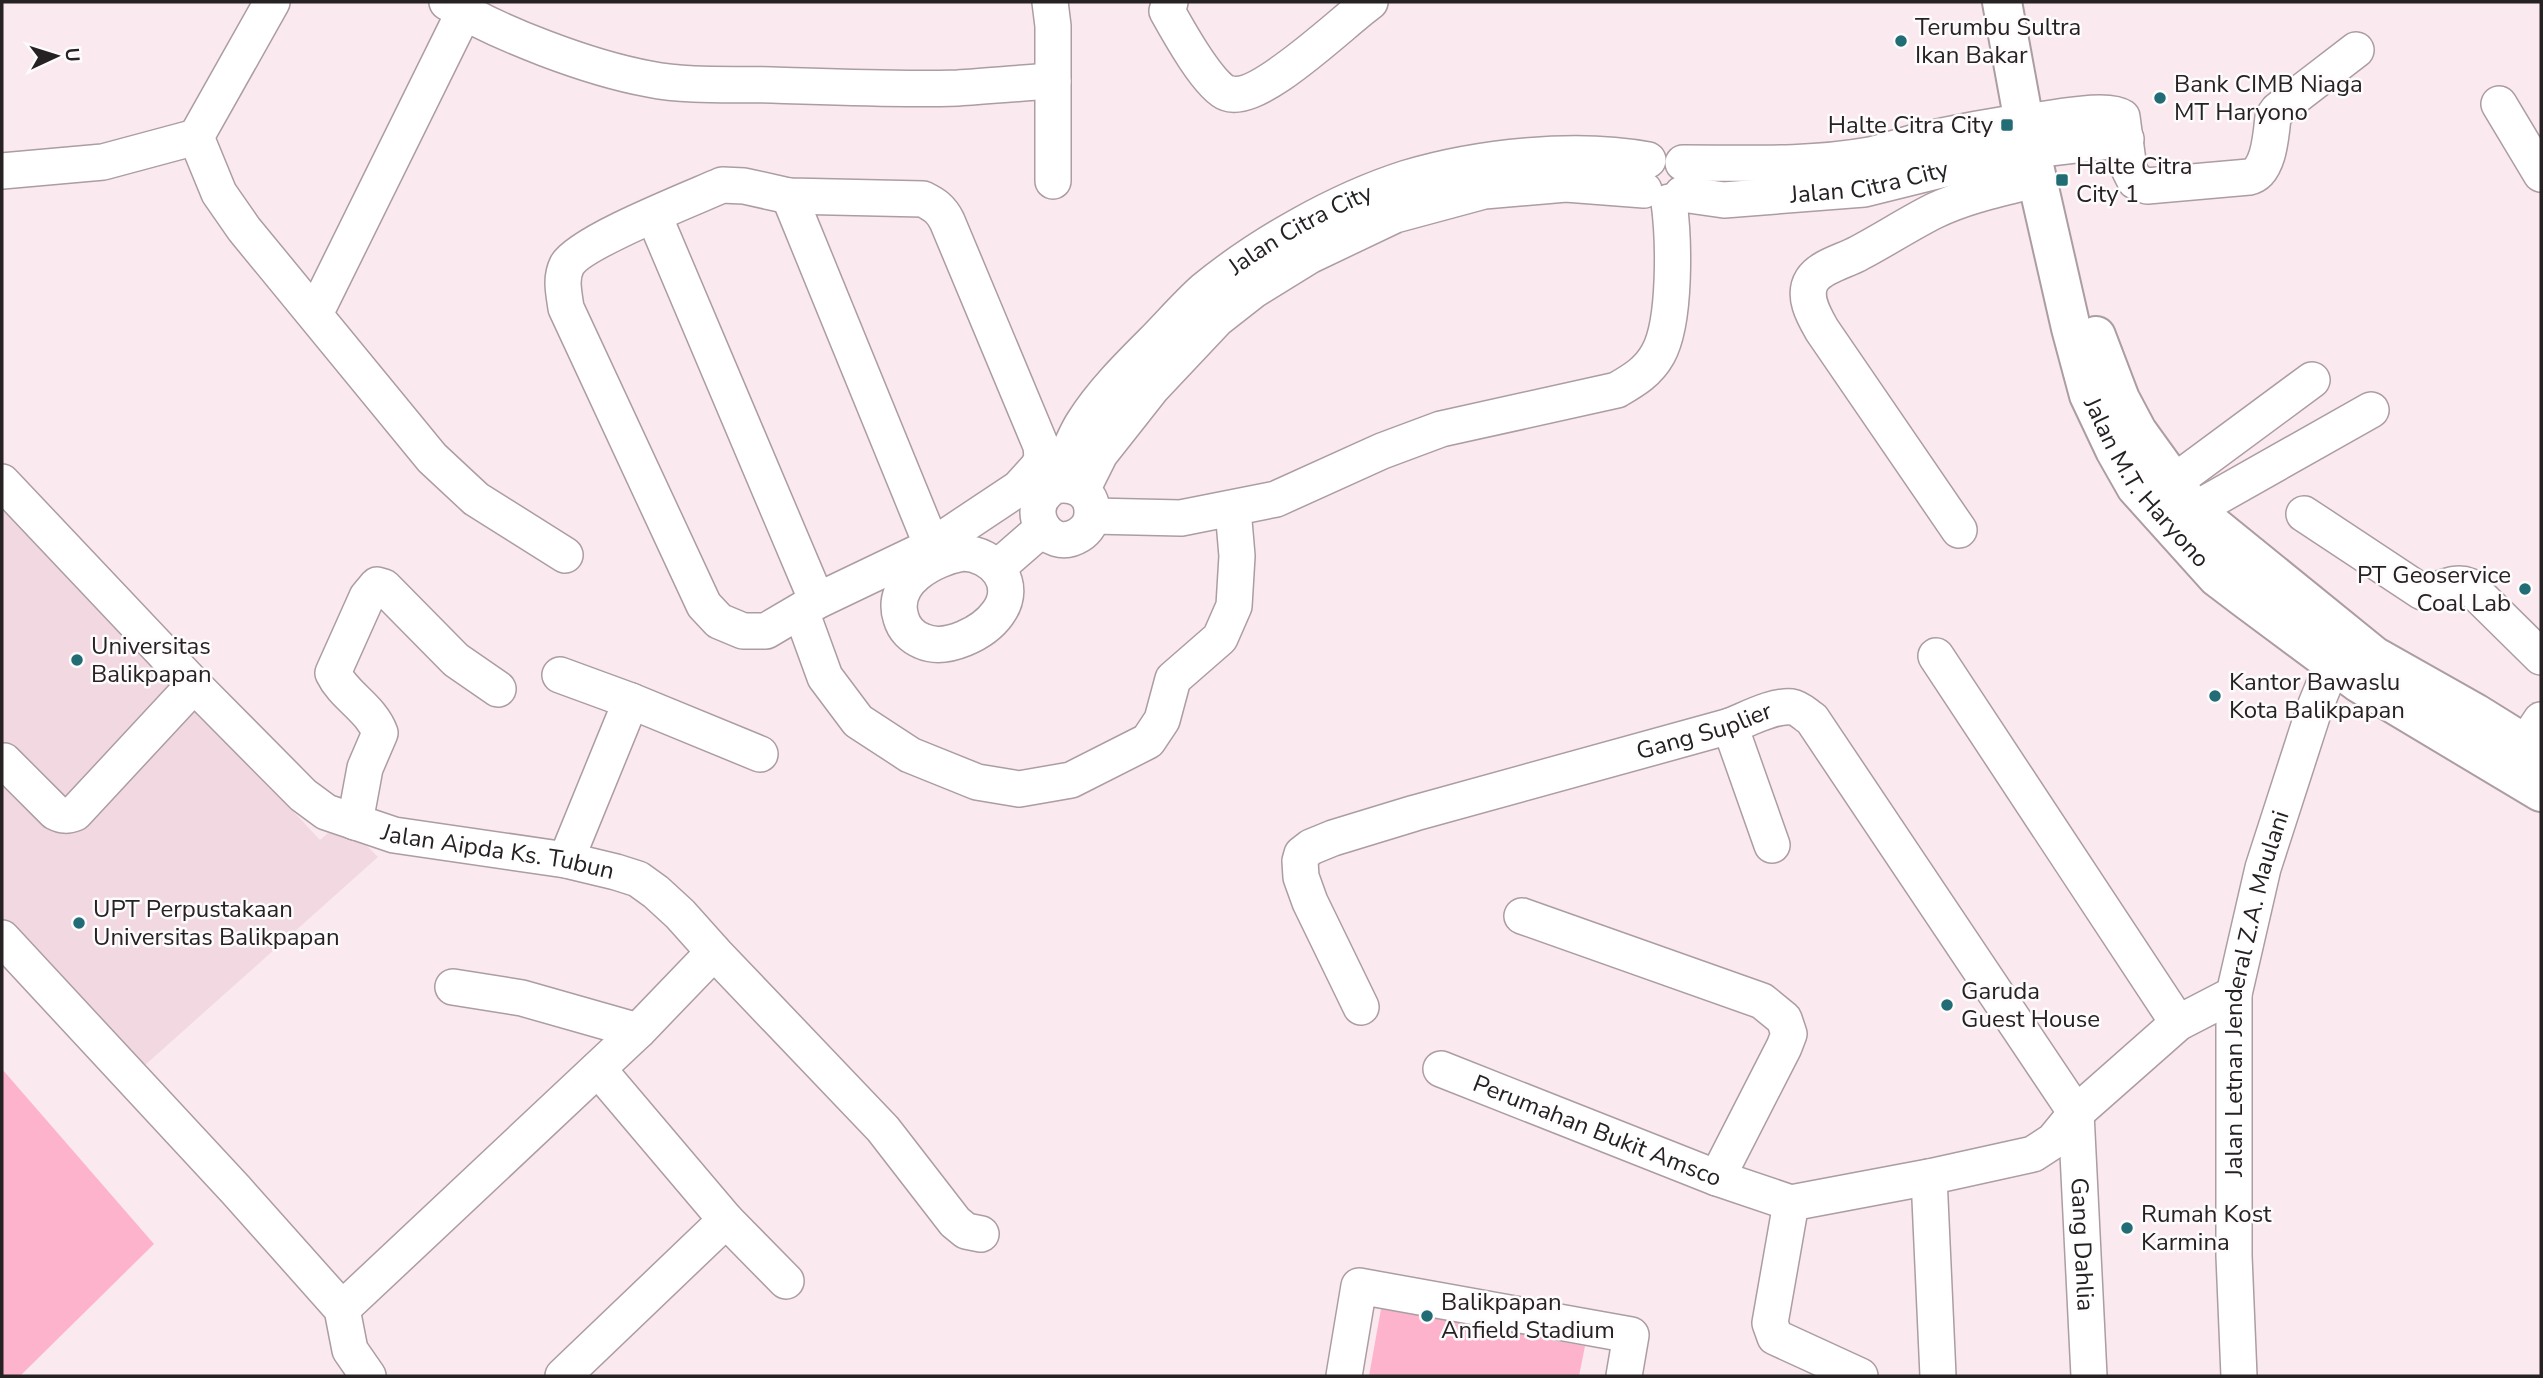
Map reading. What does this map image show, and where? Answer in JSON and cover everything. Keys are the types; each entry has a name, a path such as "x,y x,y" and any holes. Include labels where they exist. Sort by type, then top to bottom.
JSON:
{"main road":[{"name":"Jalan M.T. Haryono","path":"2002,2 2095,333 2120,398 2137,431 2184,496 2342,650 2359,683 2541,792"},
{"name":"Jalan M.T. Haryono","path":"2025,2 2040,143 2071,328 2089,395 2136,487 2217,577 2342,650 2374,656 2475,713 2536,739"}],"street":[{"path":"2,171 103,162 196,137 272,2"},
{"path":"1050,2 1053,181"},
{"path":"1170,2 1167,11 1187,47 1217,87 1233,94 1259,88 1288,69 1370,2"},
{"path":"315,314 455,7 541,46 650,80 881,89 958,88 1053,81"},
{"path":"1959,530 1822,330 1810,306 1809,288 1815,276 1935,211 1982,193 2040,143 2114,113 2122,117 2129,169 2135,181 2147,186 2256,176 2264,167 2273,117 2278,110 2356,50"},
{"path":"2499,104 2541,174"},
{"path":"196,137 219,193 244,229 432,458 476,499 565,555"},
{"name":"Jalan Citra City","path":"1077,497 1047,490 1038,507 1038,517 1043,528 1056,538 1065,540 1083,533 1077,497 1100,454 1152,388 1217,319 1254,290 1309,256 1395,215 1483,191 1566,184 1665,182 1750,165 1976,145 2040,143"},
{"path":"1077,497 1181,518 1233,509 1276,499 1382,450 1441,429 1617,390 1642,376 1658,354 1667,324 1671,273 1665,182"},
{"path":"722,185 744,186 789,196 923,200 943,211 1041,446 1042,458 1038,467 1018,488 933,547 809,606 766,631 743,631 719,621 704,605 566,307 562,281 568,263 590,245 722,185"},
{"path":"789,196 933,547"},
{"path":"654,216 809,606 825,677 858,721 910,755 977,782 1019,789 1071,780 1148,741 1162,720 1172,679 1220,638 1234,606 1237,556 1233,509"},
{"path":"2184,496 2312,380"},
{"path":"2184,496 2371,410"},
{"name":"Jalan Aipda Ks. Tubun","path":"2,482 194,685 303,795 326,813 394,835 566,860 638,879 680,914 883,1129 955,1223 966,1231 981,1234"},
{"path":"2304,514 2422,592 2455,583 2469,586 2541,657"},
{"path":"997,568 1043,528"},
{"path":"355,822 365,768 380,733 374,719 333,673 366,597 376,586 384,587 397,598 456,660 498,689"},
{"name":"Jalan Letnan Jenderal Z.A. Maulani","path":"2239,1376 2234,1256 2234,995 2263,868 2315,707 2342,650"},
{"path":"1936,656 2178,1023"},
{"path":"560,675 760,754"},
{"path":"4,761 55,812 62,816 75,813 194,685"},
{"path":"566,860 631,701"},
{"name":"Gang Suplier","path":"1361,1007 1310,902 1301,877 1300,861 1311,847 1415,813 1730,726 1777,709 1792,707 1812,719 2076,1113"},
{"path":"1730,726 1772,845"},
{"name":"Perumahan Bukit Amsco","path":"1441,1069 1717,1178 1790,1034 1784,1019 1762,1000 1522,916"},
{"path":"2,938 236,1190 342,1309 350,1350 368,1376"},
{"path":"342,1309 638,1031 714,952"},
{"path":"453,987 522,998 638,1031"},
{"path":"1717,1178 1791,1203 2033,1154 2053,1141 2076,1113 2178,1023 2234,995"},
{"path":"598,1069 726,1220 786,1281"},
{"name":"Gang Dahlia","path":"2076,1113 2089,1376"},
{"path":"1929,1177 1938,1376"},
{"path":"1791,1203 1770,1323 1775,1337 1860,1376"},
{"path":"563,1376 726,1220"},
{"path":"1344,1376 1359,1286 1631,1335 1624,1376"}],"shaded area":[{"name":"Universitas Balikpapan","path":"2,499 320,840 342,821 378,857 135,1074 2,930"},
{"path":"2,1069 154,1244 20,1376 2,1376"},
{"name":"Balikpapan Anfield Stadium","path":"1381,1309 1585,1346 1579,1376 1369,1376"}],"place":[{"name":"Terumbu Sultra Ikan Bakar","path":"1901,41"},
{"name":"Bank CIMB Niaga MT Haryono","path":"2160,98"},
{"name":"Halte Citra City","path":"2007,125"},
{"name":"Halte Citra City 1","path":"2062,180"},
{"name":"PT Geoservice Coal Lab","path":"2525,589"},
{"name":"Universitas Balikpapan","path":"77,660"},
{"name":"Kantor Bawaslu Kota Balikpapan","path":"2215,696"},
{"name":"UPT Perpustakaan Universitas Balikpapan","path":"79,923"},
{"name":"Garuda Guest House","path":"1947,1005"},
{"name":"Rumah Kost Karmina","path":"2127,1228"},
{"name":"Balikpapan Anfield Stadium","path":"1427,1316"}]}
